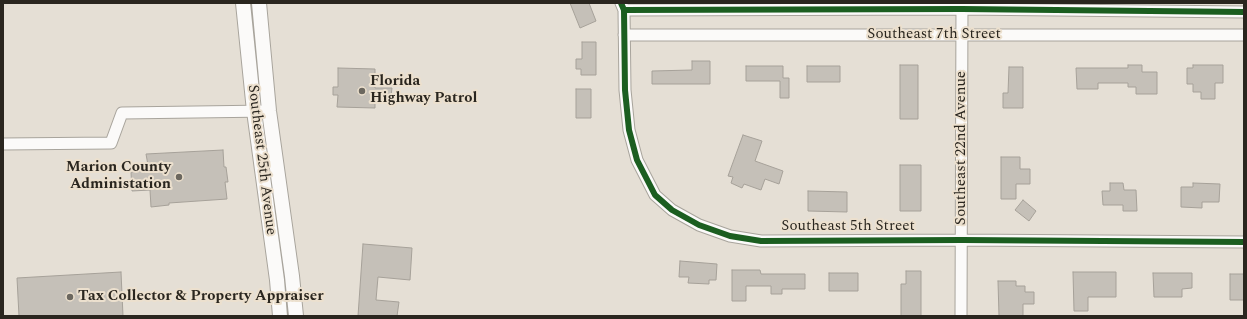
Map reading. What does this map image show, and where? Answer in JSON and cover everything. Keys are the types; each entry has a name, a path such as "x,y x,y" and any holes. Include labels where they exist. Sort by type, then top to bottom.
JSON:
{"main road":[{"name":"Southeast 25th Avenue","path":"244,3 254,111 276,272 280,316"},
{"name":"Southeast 25th Avenue","path":"259,3 269,111 292,276 296,316"}],"street":[{"name":"Southeast 7th Street","path":"623,7 962,6 1244,12"},
{"name":"Southeast 22nd Avenue","path":"961,316 962,6"},
{"name":"Southeast 5th Street","path":"623,7 625,90 629,130 637,160 655,194 672,210 699,225 730,236 761,241 962,240 1244,242"},
{"name":"Southeast 7th Street","path":"624,35 1244,35"},
{"path":"3,144 111,143 122,113 269,111"}],"building":[{"path":"570,3 589,3 596,21 580,28"},
{"path":"582,42 596,42 596,75 581,75 581,69 576,69 576,59 582,59"},
{"path":"692,61 710,61 710,84 652,84 652,71 692,70"},
{"path":"900,65 918,65 918,119 900,119"},
{"path":"1128,65 1142,65 1142,72 1157,72 1157,94 1136,94 1136,87 1128,87 1128,83 1098,83 1098,89 1077,89 1076,68 1128,68"},
{"path":"1193,65 1223,65 1223,83 1215,83 1215,99 1201,99 1201,92 1193,92 1193,84 1187,84 1187,68 1193,68"},
{"path":"746,66 783,66 783,78 789,78 789,98 780,98 780,81 746,81"},
{"path":"807,66 840,66 840,82 807,82"},
{"path":"1009,67 1023,67 1023,108 1003,108 1003,93 1008,93"},
{"name":"Florida Highway Patrol","path":"338,68 375,69 375,88 392,88 391,96 375,96 375,108 337,107 338,95 333,95 333,87 338,87"},
{"path":"576,89 591,89 591,118 576,118"},
{"path":"743,135 762,141 755,161 783,171 779,184 765,179 761,190 744,184 742,188 731,183 733,177 728,176"},
{"name":"Marion County Administation","path":"223,150 224,167 226,167 228,182 225,182 227,199 169,203 169,205 151,207 150,190 132,191 131,172 149,171 146,154"},
{"path":"1001,157 1020,157 1020,169 1030,169 1030,184 1016,184 1016,199 1001,199"},
{"path":"900,165 921,165 921,211 900,211"},
{"path":"1110,183 1123,183 1124,190 1136,190 1137,211 1123,211 1123,205 1103,205 1102,191 1110,191"},
{"path":"1193,183 1220,184 1219,202 1202,202 1202,208 1181,207 1181,187 1193,187"},
{"path":"808,191 847,192 847,212 808,211"},
{"path":"1023,200 1036,211 1029,221 1015,210"},
{"path":"363,244 412,248 410,280 378,277 376,300 399,302 397,316 358,316"},
{"path":"680,261 717,264 716,280 709,280 709,284 688,283 689,277 679,277"},
{"path":"732,270 760,270 761,274 805,274 805,289 782,289 782,294 771,294 771,286 746,286 746,301 732,301"},
{"path":"906,271 921,271 921,316 901,316 901,284 906,284"},
{"name":"Tax Collector & Property Appraiser","path":"121,272 123,316 19,316 17,278"},
{"path":"1073,272 1116,272 1116,297 1088,297 1088,311 1074,311"},
{"path":"829,273 858,273 858,291 829,291"},
{"path":"1153,273 1192,273 1192,288 1182,289 1182,297 1154,297"},
{"path":"1230,274 1244,274 1244,300 1230,300"},
{"path":"998,281 1016,281 1016,286 1025,286 1025,292 1034,292 1034,304 1023,304 1023,316 999,316"}],"cycle path":[{"path":"621,3 624,10 625,90 629,130 637,160 655,195 672,210 699,225 730,236 761,241 962,240 1244,242"},
{"path":"624,10 962,9 1244,12"}],"place":[{"name":"Florida Highway Patrol","path":"362,91"},
{"name":"Marion County Administation","path":"179,177"},
{"name":"Tax Collector & Property Appraiser","path":"70,297"}]}
